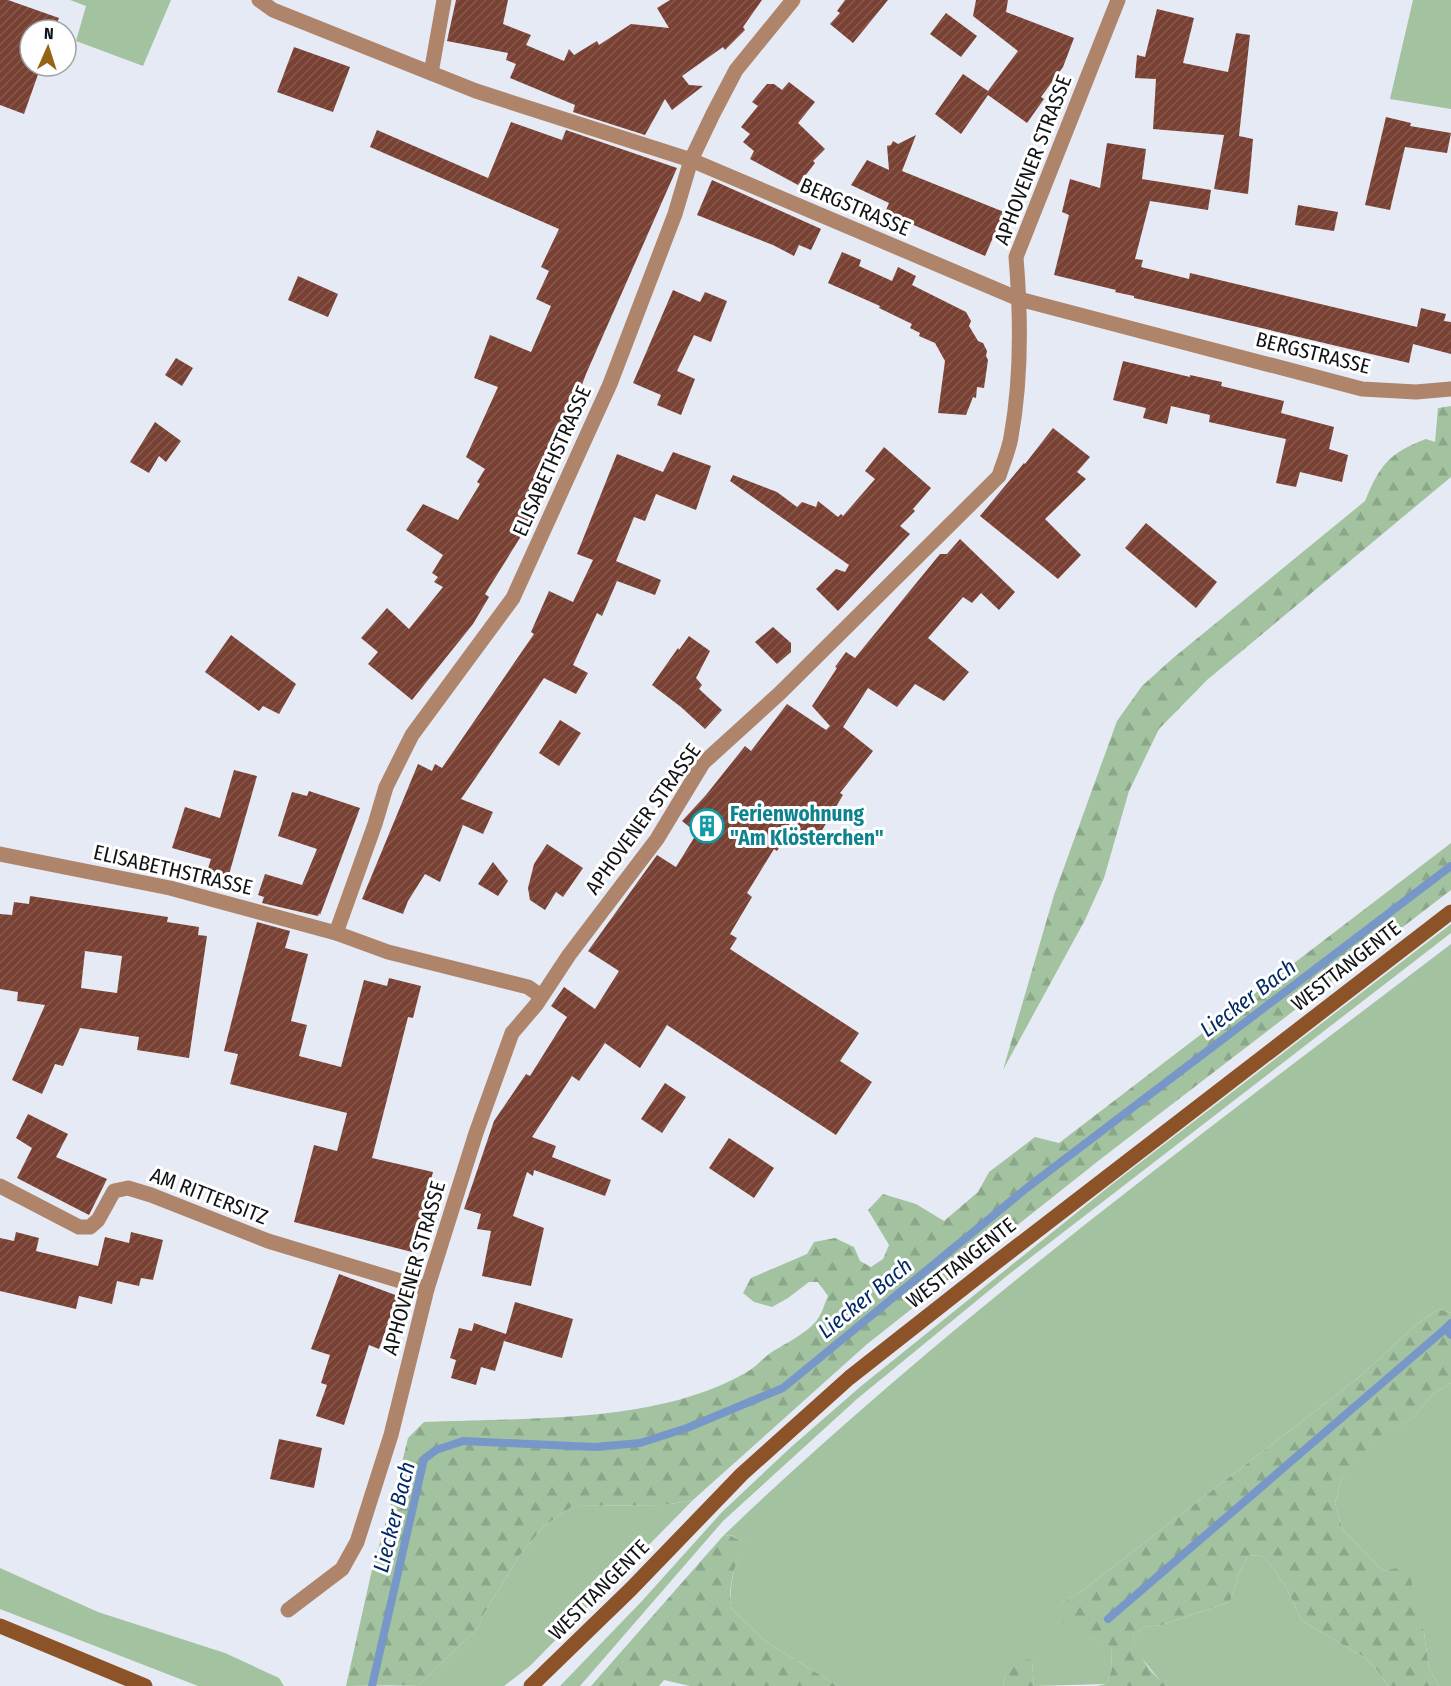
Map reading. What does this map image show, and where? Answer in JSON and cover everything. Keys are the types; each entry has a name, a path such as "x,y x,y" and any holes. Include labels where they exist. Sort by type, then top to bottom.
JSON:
{"main road":[{"name":"WESTTANGENTE","path":"531,1686 631,1589 742,1474 849,1378 1451,912"},
{"path":"0,1626 145,1686"}],"street":[{"name":"BERGSTRASSE","path":"259,0 273,10 476,91 691,160 1019,299 1362,389 1416,392 1451,389"},
{"path":"430,73 444,0"},
{"name":"ELISABETHSTRASSE","path":"336,933 386,787 405,748 412,735 513,598 535,551 610,384 675,214 691,160 713,114 736,70 794,0"},
{"name":"APHOVENER STRASSE","path":"288,1610 342,1569 357,1542 391,1435 427,1289 476,1133 512,1033 536,1005 569,955 657,839 703,763 780,693 999,476 1011,438 1020,366 1016,257 1118,0"},
{"name":"ELISABETHSTRASSE","path":"0,854 170,888 336,933 388,952 528,987 541,996"},
{"name":"AM RITTERSITZ","path":"0,1186 79,1227 90,1227 98,1220 114,1191 128,1188 268,1242 427,1289"}],"green space":[{"path":"70,0 171,0 143,66 78,42 86,6"},
{"path":"1413,0 1451,0 1451,109 1390,99"},
{"path":"1451,406 1451,477 1207,680 1159,729 1129,791 1104,878 1085,920 1003,1070 1054,895 1117,721 1142,686 1172,659 1365,501 1381,469 1394,455 1426,439 1435,442 1438,408"},
{"path":"1451,843 1451,890 1102,1158 866,1345 693,1500 665,1505 573,1506 544,1526 520,1555 483,1615 478,1628 419,1685 346,1686 371,1574 408,1438 424,1422 547,1418 632,1410 711,1389 747,1372 772,1352 810,1328 820,1315 828,1296 818,1282 809,1282 772,1307 754,1302 743,1293 751,1278 807,1254 814,1242 835,1238 854,1247 860,1261 871,1267 883,1259 889,1245 868,1210 883,1194 916,1204 944,1221 978,1192 989,1172 1035,1137 1059,1143"},
{"path":"1451,924 1451,933 1008,1275 857,1399 723,1521 580,1686 560,1686 642,1601 722,1512 860,1387 1111,1185"},
{"path":"1451,944 1451,1313 1439,1309 1417,1324 1358,1378 1083,1590 1061,1603 1089,1638 1111,1645 1112,1669 1106,1684 1034,1686 1032,1661 1005,1675 1003,1686 838,1686 765,1641 730,1607 733,1574 747,1545 731,1535 723,1536 809,1456 987,1303 1078,1230"},
{"path":"1439,1309 1451,1313 1451,1383 1432,1395 1413,1418 1388,1432 1356,1459 1342,1478 1335,1503 1343,1530 1383,1571 1395,1568 1410,1576 1424,1633 1429,1668 1439,1686 1388,1686 1378,1671 1364,1657 1302,1621 1287,1589 1261,1555 1248,1556 1239,1573 1230,1602 1162,1625 1145,1627 1133,1635 1146,1664 1168,1686 1097,1686 1106,1684 1112,1669 1111,1646 1072,1632 1060,1619 1061,1603 1083,1590 1358,1378 1417,1324"},
{"path":"1451,1383 1451,1686 1439,1686 1429,1668 1424,1633 1395,1568 1383,1571 1343,1530 1335,1503 1342,1478 1355,1459 1387,1432 1413,1418 1432,1395"},
{"path":"693,1500 530,1666 504,1686 387,1686 419,1685 478,1628 483,1615 520,1555 544,1526 573,1506 665,1505"},
{"path":"730,1535 748,1545 738,1560 733,1574 730,1607 765,1641 838,1686 690,1686 664,1680 659,1686 591,1686 723,1536"},
{"path":"1261,1555 1287,1589 1302,1621 1364,1657 1378,1671 1388,1686 1168,1686 1161,1682 1138,1653 1133,1635 1145,1627 1162,1625 1230,1602 1239,1573 1248,1556"},
{"path":"0,1568 98,1612 225,1653 279,1678 284,1686 198,1686 0,1609"},
{"path":"1018,1657 1032,1661 1034,1686 1003,1686 1005,1675"}],"building":[{"path":"0,0 8,0 59,18 18,18 18,78 37,78 24,114 0,105"},
{"path":"456,0 508,0 503,24 531,35 526,45 564,61 569,49 574,55 597,41 599,45 631,24 669,28 657,8 670,0 762,0 743,27 745,30 725,50 723,47 682,76 689,85 703,86 672,110 665,99 645,135 573,112 575,105 510,78 516,64 506,60 508,53 447,41"},
{"path":"845,0 888,0 853,43 830,24 840,13 837,11"},
{"path":"976,0 1008,0 1006,12 1074,38 1063,67 1041,97 1044,99 1027,123 988,95 961,134 935,114 963,74 988,91 1018,51 973,16"},
{"path":"1157,9 1194,18 1183,63 1228,72 1236,33 1250,35 1239,136 1253,139 1248,194 1214,189 1224,135 1153,129 1156,79 1135,78 1137,55 1145,57"},
{"path":"946,13 977,36 961,57 930,34"},
{"path":"294,47 350,67 333,112 277,92"},
{"path":"789,82 815,102 798,123 825,149 813,161 815,163 798,185 750,159 754,151 743,142 750,134 741,127 758,106 752,102 767,84 774,84 782,90"},
{"path":"1386,117 1411,123 1410,126 1451,133 1447,153 1405,147 1390,210 1365,205"},
{"path":"511,122 562,140 566,130 677,168 586,374 529,526 485,594 489,597 473,624 412,700 368,664 378,652 361,638 387,608 409,629 443,587 434,582 438,577 432,573 443,555 406,530 423,504 458,520 480,484 477,482 485,469 466,457 498,387 474,378 490,335 531,352 551,306 536,299 549,271 541,267 559,229 370,147 377,130 488,178"},
{"path":"916,135 902,171 1004,212 985,256 909,223 908,225 884,215 889,203 851,185 867,160 889,170 887,146 893,141 898,144"},
{"path":"1107,143 1146,149 1142,179 1211,190 1208,210 1150,201 1135,259 1143,260 1141,267 1189,279 1190,273 1417,327 1421,308 1446,314 1444,321 1451,322 1451,354 1413,344 1409,363 1134,298 1134,296 1115,292 1116,290 1054,275 1069,215 1062,212 1070,179 1100,188"},
{"path":"712,180 821,229 811,250 799,245 794,256 773,245 697,215"},
{"path":"1298,205 1338,212 1334,231 1295,225"},
{"path":"842,252 861,260 859,266 892,281 898,267 916,276 912,285 966,312 971,321 969,326 978,341 983,343 988,360 984,388 977,387 976,398 973,397 966,415 938,413 945,361 935,343 919,336 920,333 910,328 912,324 879,308 880,306 828,283"},
{"path":"298,276 338,294 328,317 288,300"},
{"path":"673,290 700,302 705,292 727,301 711,342 694,335 677,371 695,379 681,415 657,405 661,395 633,383"},
{"path":"176,358 193,368 182,386 165,375"},
{"path":"1123,361 1222,382 1221,386 1284,401 1281,413 1334,427 1329,449 1348,455 1342,482 1300,472 1296,487 1276,483 1286,439 1209,422 1210,415 1171,406 1167,424 1143,418 1146,408 1113,400"},
{"path":"155,422 181,441 166,462 159,456 149,473 130,462"},
{"path":"1053,428 1090,457 1077,472 1086,479 1045,519 1081,555 1058,579 980,516"},
{"path":"884,447 931,488 913,509 915,511 900,526 910,534 838,611 816,589 836,569 845,572 849,565 730,481 733,475 777,492 797,507 802,502 816,507 818,501 838,517 841,514 843,516 875,479 865,471"},
{"path":"673,452 711,466 696,510 656,494 645,521 634,517 616,561 661,580 655,595 617,581 602,616 597,613 573,665 588,673 576,694 544,678 461,799 493,812 483,834 463,825 440,882 425,874 408,901 403,914 362,899 418,764 432,771 435,764 442,768 534,634 531,632 549,591 573,602 593,560 577,554 617,454 663,472"},
{"path":"1146,523 1217,582 1196,608 1125,548"},
{"path":"960,539 1015,592 999,610 981,593 972,603 963,597 928,638 969,672 944,701 915,684 897,707 868,688 843,727 873,751 840,793 843,795 815,842 801,844 787,835 777,851 774,849 747,893 752,897 730,934 737,938 730,949 859,1033 840,1061 872,1082 836,1135 667,1025 640,1068 605,1043 579,1081 572,1076 532,1137 556,1146 552,1157 611,1180 605,1196 534,1170 533,1176 527,1172 513,1216 544,1228 531,1286 482,1276 491,1231 477,1229 481,1214 464,1209 494,1121 526,1074 530,1076 567,1017 551,1006 564,987 595,1009 619,971 588,951 657,855 676,867 697,833 682,821 745,746 751,751 787,704 826,730 830,726 812,706 837,668 835,667 846,652 855,658 940,554 947,554"},
{"path":"773,627 791,643 791,652 777,664 755,642"},
{"path":"231,635 296,684 279,714 263,706 259,711 205,672"},
{"path":"689,636 710,651 696,678 702,685 699,689 722,710 705,729 652,685"},
{"path":"560,720 581,733 559,766 539,753"},
{"path":"234,770 257,776 226,885 205,878 211,859 172,848 185,807 220,818"},
{"path":"309,791 360,808 318,916 262,903 264,897 258,895 265,874 302,885 317,849 278,836 292,792 307,796"},
{"path":"547,844 583,868 563,897 556,892 545,910 530,900 528,888 534,864"},
{"path":"493,862 508,881 498,896 478,884"},
{"path":"30,896 168,917 167,922 199,927 198,935 207,936 189,1058 137,1050 139,1037 80,1028 63,1066 55,1064 42,1094 12,1080 45,1005 17,1001 18,992 0,989 0,914 12,915 14,902 29,904","holes":["85,951 122,956 117,993 81,988"]},
{"path":"257,922 290,931 285,948 308,954 291,1021 307,1025 299,1056 341,1067 364,980 387,986 389,978 421,986 413,1018 408,1017 372,1158 433,1172 412,1252 294,1222 314,1145 337,1151 347,1113 230,1084 238,1054 224,1051"},
{"path":"665,1083 686,1097 662,1133 641,1119"},
{"path":"28,1114 68,1134 56,1157 107,1179 89,1215 17,1178 32,1148 16,1138"},
{"path":"729,1138 774,1168 754,1198 709,1168"},
{"path":"16,1232 39,1238 36,1251 98,1266 105,1237 129,1243 131,1232 163,1240 153,1280 141,1278 139,1286 117,1281 112,1304 79,1296 76,1309 0,1291 0,1238 14,1241"},
{"path":"339,1274 398,1296 379,1349 369,1345 344,1425 316,1416 327,1385 321,1383 330,1355 311,1349"},
{"path":"515,1302 573,1319 562,1358 504,1341 495,1371 481,1367 476,1385 451,1378 456,1360 450,1358 459,1328 472,1331 474,1323 506,1334"},
{"path":"279,1439 322,1448 314,1488 270,1479"}],"waterway":[{"name":"Liecker Bach","path":"372,1686 424,1459 436,1450 463,1441 595,1447 640,1443 687,1428 783,1388 1028,1187 1451,866"},
{"path":"1451,1323 1445,1329 1451,1335"},
{"path":"1108,1619 1445,1329"}],"place":[{"name":"Ferienwohnung \"Am Klösterchen\"","path":"707,826"}]}
